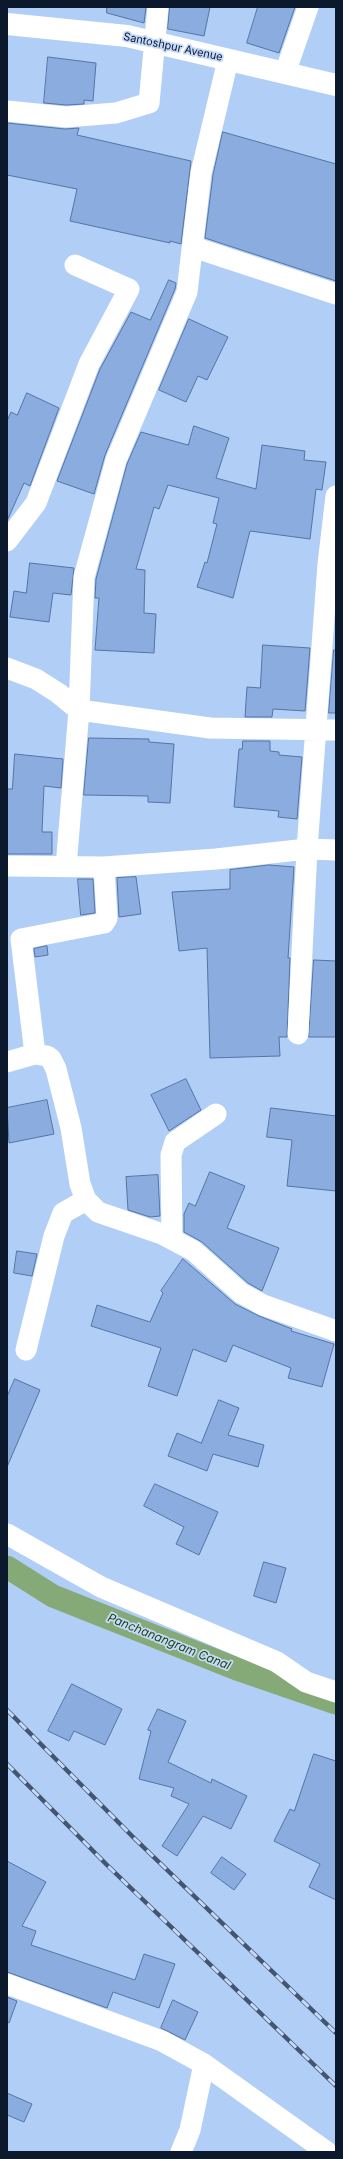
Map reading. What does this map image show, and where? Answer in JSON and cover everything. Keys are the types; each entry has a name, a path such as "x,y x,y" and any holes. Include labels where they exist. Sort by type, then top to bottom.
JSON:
{"main road":[{"name":"Santoshpur Avenue","path":"7,24 127,36 336,85"}],"street":[{"path":"7,111 66,117 116,113 149,103 156,42 158,7"},
{"path":"285,73 308,7"},
{"path":"66,867 79,710 84,577 116,460 187,292 201,173 228,60"},
{"path":"193,247 336,294"},
{"path":"7,541 36,503 89,364 129,289 75,265"},
{"path":"298,1034 307,849 326,730 328,564 336,496"},
{"path":"7,668 36,679 58,693 79,710 210,728 326,730"},
{"path":"7,866 104,867 216,859 307,849 336,850"},
{"path":"35,1054 21,939 104,923 107,918 104,867"},
{"path":"7,1062 35,1054 47,1056 51,1059 56,1069 71,1128 80,1184 86,1200 98,1212 172,1240 194,1251 241,1293 263,1305 336,1331"},
{"path":"172,1240 171,1155 175,1142 216,1114"},
{"path":"26,1350 54,1236 63,1213 86,1200"},
{"path":"7,1534 101,1588 277,1662 306,1682 336,1692"},
{"path":"7,1984 162,2041 204,2064 326,2152"},
{"path":"181,2152 190,2130 204,2064"}],"building":[{"path":"107,7 146,7 144,23 107,13"},
{"path":"170,7 210,7 204,36 168,29"},
{"path":"258,7 295,7 279,53 247,43"},
{"path":"48,57 96,63 93,101 84,100 84,104 66,105 44,103"},
{"path":"7,123 65,129 79,128 77,135 191,161 181,244 170,241 170,243 70,221 77,189 7,175"},
{"path":"223,132 336,164 336,281 205,238 213,175"},
{"path":"169,280 176,283 175,289 105,455 94,494 57,481 100,369 131,312 150,320"},
{"path":"189,319 228,337 207,380 198,376 186,402 159,390"},
{"path":"27,393 59,408 30,486 24,483 7,521 7,421 11,412 17,415"},
{"path":"194,426 229,438 216,478 256,489 262,445 305,451 304,460 326,462 322,490 316,489 310,539 250,531 233,598 197,587 205,562 207,563 217,524 213,523 219,498 168,485 159,509 154,507 136,569 145,570 144,613 156,614 154,653 95,650 99,598 95,598 96,579 127,464 141,432 188,445"},
{"path":"30,563 74,568 71,595 53,593 49,622 10,617 14,591 26,593"},
{"path":"263,645 310,648 305,711 273,709 272,717 245,717 247,687 260,688"},
{"path":"334,650 336,650 336,713 329,713"},
{"path":"89,738 149,739 149,742 174,744 170,803 148,802 148,796 84,795"},
{"path":"243,741 270,741 270,751 279,752 279,755 302,757 297,819 278,817 279,811 234,807 239,749 242,749"},
{"path":"15,754 63,759 61,788 44,786 42,832 52,832 52,854 7,854 7,789 12,789"},
{"path":"269,865 294,867 288,958 290,958 287,1037 279,1037 280,1056 210,1058 207,948 179,951 172,892 230,889 230,870"},
{"path":"136,877 141,914 119,917 117,878"},
{"path":"78,879 93,879 95,913 81,915"},
{"path":"47,946 48,955 35,957 34,949"},
{"path":"314,960 336,961 336,1037 309,1037"},
{"path":"186,1079 201,1110 169,1131 151,1095"},
{"path":"47,1100 54,1134 9,1143 7,1108"},
{"path":"271,1108 336,1116 336,1191 287,1186 292,1140 267,1137"},
{"path":"210,1172 245,1186 227,1228 279,1248 262,1291 248,1283 202,1242 184,1232 184,1214 189,1203 195,1206"},
{"path":"158,1175 160,1216 150,1217 128,1210 126,1177"},
{"path":"17,1251 37,1254 32,1276 14,1273"},
{"path":"183,1259 235,1304 259,1316 292,1329 291,1331 334,1344 322,1387 288,1378 291,1368 233,1345 226,1362 193,1349 177,1396 148,1386 161,1348 91,1326 97,1305 150,1322 163,1293 161,1291"},
{"path":"15,1379 40,1390 7,1467 7,1397"},
{"path":"219,1400 239,1408 228,1435 264,1445 258,1467 213,1454 207,1471 168,1456 177,1433 201,1443"},
{"path":"155,1484 218,1512 199,1555 176,1544 184,1527 144,1506"},
{"path":"264,1562 286,1568 276,1603 254,1596"},
{"path":"72,1684 122,1709 105,1745 74,1731 69,1741 48,1731"},
{"path":"158,1709 186,1721 168,1762 211,1783 212,1779 247,1796 231,1829 203,1816 177,1856 162,1846 189,1804 171,1796 174,1788 139,1779 151,1731 148,1730"},
{"path":"314,1754 336,1761 336,1900 309,1887 320,1864 274,1841 290,1809 294,1811"},
{"path":"222,1857 246,1874 234,1890 211,1873"},
{"path":"7,1861 46,1882 22,1926 36,1931 31,1945 135,1980 144,1954 175,1964 159,2008 113,1992 107,2008 7,1972"},
{"path":"7,1997 17,2001 9,2023 7,2022"},
{"path":"173,2000 198,2012 185,2040 161,2028"},
{"path":"7,2093 32,2104 24,2122 7,2115"}],"waterway":[{"name":"Panchanangram Canal","path":"7,1567 53,1596 237,1669 336,1703"}],"railway":[{"path":"7,1710 134,1838 336,2033"},
{"path":"7,1764 107,1865 336,2086"}]}
